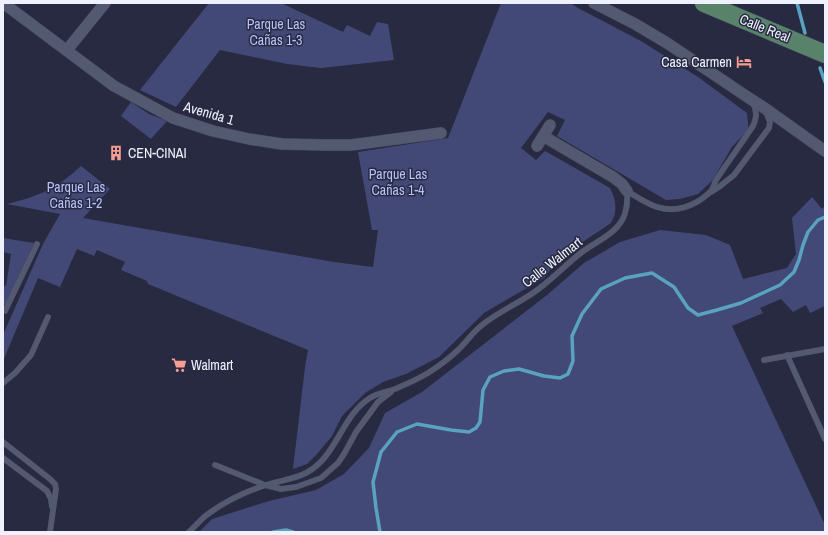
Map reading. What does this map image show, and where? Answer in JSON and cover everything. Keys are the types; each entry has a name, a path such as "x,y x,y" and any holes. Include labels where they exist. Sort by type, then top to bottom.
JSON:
{"main road":[{"name":"Calle Real","path":"704,3 825,54"}],"street":[{"name":"Avenida 1","path":"3,3 114,86 173,118 213,131 282,144 325,145 351,145 441,133"},
{"path":"67,50 104,3"},
{"path":"594,3 635,24 667,43 763,107 825,151"},
{"path":"550,125 540,141 613,177 622,184 627,192"}],"lane":[{"path":"711,192 715,181 753,126 756,119 756,110 752,100"},
{"path":"627,192 648,204 668,209 678,209 697,202 734,175 770,128 769,118 763,107"},
{"name":"Calle Walmart","path":"189,532 205,517 223,504 242,494 265,485 306,473 321,462 330,451 345,425 362,404 371,397 419,378 439,365 458,349 482,325 532,294 574,258 613,231 619,225 626,213 628,204 627,192"},
{"path":"4,313 37,244"},
{"path":"3,383 15,373 31,355 48,317"},
{"path":"764,360 825,349"},
{"path":"787,356 825,439"},
{"name":"Calle Walmart","path":"265,485 281,489 296,487 321,478 338,463 356,432 378,402 396,388"},
{"path":"3,442 55,484 54,513 50,532"},
{"path":"3,458 46,491 51,499 54,513"},
{"path":"215,465 265,485"}],"green space":[{"name":"Parque Las Cañas 1-3","path":"209,3 281,3 343,32 347,25 370,36 377,22 388,24 394,60 321,68 287,64 220,50 176,107 140,90"},
{"path":"501,3 571,3 641,41 698,77 747,113 748,130 732,147 712,181 698,194 680,199 666,200 557,136 565,120 548,112 521,148 536,160 545,151 610,188 614,197 615,206 615,214 611,223 560,257 544,278 484,313 439,357 406,374 383,382 365,393 342,416 332,436 317,454 307,464 293,469 308,350 148,284 147,281 121,270 125,262 97,250 94,256 77,249 60,287 38,278 3,361 3,335 43,244 60,214 7,204 29,198 51,189 81,166 110,189 83,218 334,262 373,267 378,230 372,230 358,152 448,138"},
{"path":"131,102 149,114 167,121 151,139 121,116"},
{"path":"812,197 822,209 825,206 825,306 810,313 806,305 793,312 781,299 760,308 763,313 732,326 825,525 825,532 199,532 212,519 269,501 316,490 344,474 369,448 385,413 422,392 547,295 584,263 620,242 660,230 706,235 730,245 743,279 787,268 796,254 792,218"},
{"path":"3,238 34,243 7,305 3,304 3,285 6,286 11,254 3,252"}],"waterway":[{"path":"797,3 805,33"},
{"path":"820,68 825,82"},
{"path":"380,532 373,482 381,452 397,432 417,424 469,432 476,428 480,422 483,390 490,377 504,371 519,369 544,376 560,378 568,374 573,361 572,336 582,314 601,289 625,278 652,273 674,287 688,308 698,315 741,303 780,285 794,272 808,232 818,220 825,217"},
{"path":"273,532 286,530 293,532"}],"place":[{"name":"Casa Carmen","path":"744,62"},
{"name":"CEN-CINAI","path":"116,153"},
{"name":"Walmart","path":"179,365"}],"park label":[{"name":"Parque Las Cañas 1-4","path":"398,182"},
{"name":"Parque Las Cañas 1-2","path":"76,196"}]}
